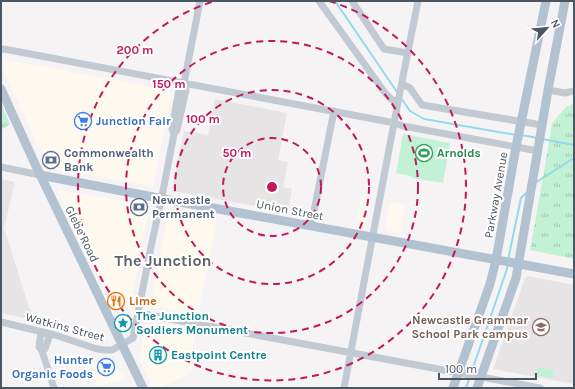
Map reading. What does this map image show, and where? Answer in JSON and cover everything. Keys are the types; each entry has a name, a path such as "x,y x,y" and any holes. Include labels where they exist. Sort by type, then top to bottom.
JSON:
{"main road":[{"name":"Parkway Avenue","path":"453,388 499,261 518,139 546,1"},
{"path":"478,388 516,278 516,264 530,199 548,90 565,1"},
{"name":"Glebe Road","path":"1,89 40,175 143,388"},
{"name":"Union Street","path":"40,175 373,238 574,274"}],"street":[{"path":"122,345 133,338 174,134 172,129 179,88 184,83 200,1"},
{"path":"319,1 386,94 391,99 399,100"},
{"path":"352,1 384,49 408,53"},
{"path":"344,388 418,1"},
{"path":"2,49 334,111 395,123 401,126 518,139 539,143"},
{"path":"402,86 410,88 422,105 542,125"},
{"path":"548,90 565,93 574,91"},
{"path":"311,226 334,111"},
{"name":"Union Street","path":"1,168 40,175"},
{"path":"138,312 540,388"},
{"name":"Watkins Street","path":"1,322 105,350 112,350 122,345"},
{"path":"41,332 40,347 54,388"},
{"path":"42,351 45,349 50,334"}],"shaded area":[{"path":"1,59 169,90 172,94 153,186 48,168 1,65"},
{"path":"215,99 287,113 278,160 288,162 283,187 292,189 288,212 172,191 184,131 208,135"},
{"path":"1,179 15,182 4,228 33,320 1,313"},
{"path":"60,190 147,205 149,209 131,302 110,299 58,191"},
{"path":"361,196 371,198 365,227 356,225"},
{"path":"390,202 406,205 400,233 387,231 385,227"},
{"path":"169,210 217,219 198,315 150,306"},
{"name":"Newcastle Grammar School Park campus","path":"528,276 574,285 574,384 493,369 525,278"},
{"name":"Eastpoint Centre","path":"146,325 195,335 190,361 201,365 190,371 189,374 160,388 153,388 139,360"},
{"path":"90,361 123,371 126,378 98,387"}],"green space":[{"path":"1,103 10,124 1,130"},
{"path":"574,103 574,259 530,250 552,123 566,107"},
{"path":"403,134 450,143 443,183 412,178 411,176 396,173"},
{"path":"538,367 554,370 553,378 536,375"}],"waterway":[{"path":"335,1 397,92"},
{"path":"401,98 410,111 424,119 516,135"},
{"path":"521,135 538,138"},
{"path":"542,139 574,145"},
{"path":"535,183 574,158"},
{"path":"508,260 521,198 527,192"},
{"path":"466,388 508,264"}],"place":[{"name":"Junction Fair","path":"83,121"},
{"name":"Arnolds","path":"424,153"},
{"name":"Commonwealth Bank","path":"51,160"},
{"name":"Newcastle Permanent","path":"139,207"},
{"name":"Lime","path":"116,301"},
{"name":"The Junction Soldiers Monument","path":"123,323"},
{"name":"Newcastle Grammar School Park campus","path":"541,327"},
{"name":"Eastpoint Centre","path":"158,355"},
{"name":"Hunter Organic Foods","path":"106,367"}],"district":[{"name":"The Junction","path":"163,260"}]}
